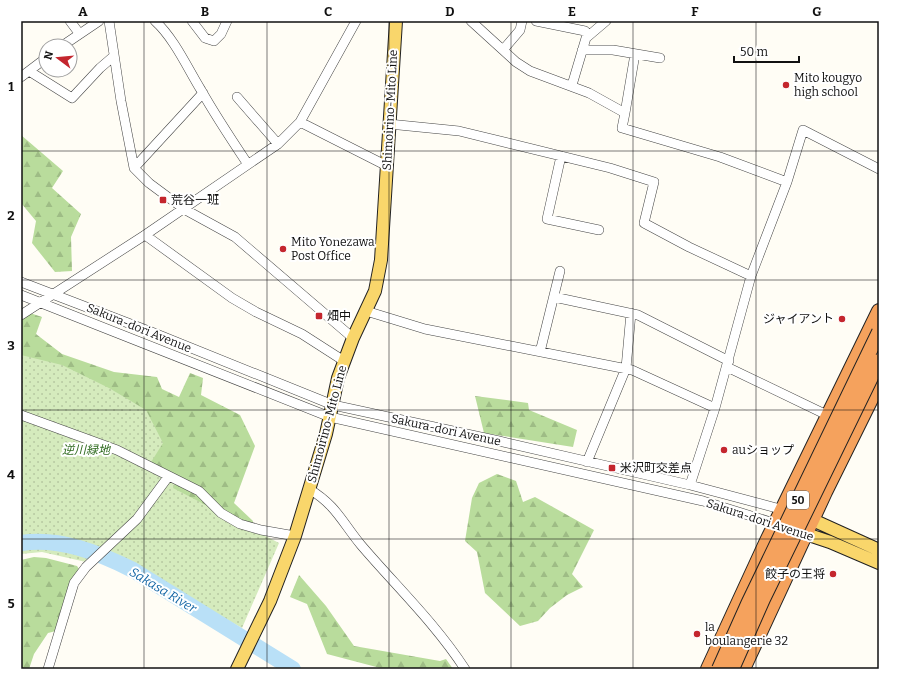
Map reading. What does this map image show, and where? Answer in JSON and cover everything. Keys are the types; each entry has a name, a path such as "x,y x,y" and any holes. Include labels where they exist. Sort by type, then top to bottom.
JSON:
{"highway":[{"path":"708,669 879,311"},
{"name":"50","path":"720,669 748,604 879,332"},
{"name":"50","path":"732,669 763,599 879,361"},
{"path":"743,669 812,519 879,382"}],"main road":[{"name":"Shimoirino-Mito Line","path":"237,669 256,632 283,571 309,489 344,361 375,291 379,277 396,21"},
{"name":"Sakura-dori Avenue","path":"784,510 812,519 879,550"},
{"name":"Sakura-dori Avenue","path":"776,524 879,563"}],"street":[{"path":"70,21 79,33"},
{"path":"72,38 99,21"},
{"path":"109,21 134,168 149,183 184,209 235,237 353,338"},
{"path":"155,21 161,26 174,45 202,93 247,163"},
{"path":"192,21 205,38 214,41 221,34 227,21"},
{"path":"21,315 56,294 145,235 184,209 247,163 278,144 300,122 356,21"},
{"path":"471,21 516,62 530,71 572,85 625,113"},
{"path":"503,50 520,30 522,21"},
{"path":"536,21 585,31 589,35"},
{"path":"572,85 586,38 606,21"},
{"path":"582,50 613,50 660,58"},
{"path":"635,54 622,128 720,157 787,182"},
{"path":"29,71 72,98 100,68 114,56"},
{"path":"21,77 38,64"},
{"path":"134,168 202,93"},
{"path":"236,97 278,144"},
{"path":"300,122 387,166"},
{"path":"389,124 458,131 494,141 610,168 654,182 644,223 689,247 751,276"},
{"path":"690,485 728,364 751,276 787,182 803,130 879,169"},
{"path":"561,156 547,219 598,230"},
{"path":"145,235 232,298 256,312 302,334 344,361"},
{"path":"540,352 560,271"},
{"name":"Sakura-dori Avenue","path":"21,282 56,294 331,411 587,462 690,485 784,510"},
{"name":"Sakura-dori Avenue","path":"21,295 331,411 703,501 776,524"},
{"path":"554,297 638,314 728,364 828,416"},
{"path":"366,311 424,329 626,368 715,408"},
{"path":"587,462 626,368 631,313"},
{"path":"21,415 99,442 199,491 221,513 240,524 261,530 295,536"},
{"path":"48,669 74,583 91,563 137,519 168,477"},
{"path":"309,489 334,508 360,544 422,611 465,669"}],"green space":[{"path":"21,135 63,171 52,188 81,214 71,237 72,271 55,272 32,243 36,221 21,203"},
{"path":"21,310 42,317 36,334 62,354 114,372 157,377 162,389 179,397 190,373 203,378 201,395 240,415 255,446 234,503 253,521 248,548 21,451"},
{"name":"逆川緑地","path":"21,355 62,365 109,388 146,410 163,443 148,467 175,484 173,488 279,543 242,628 100,548 85,561 86,562 42,552 21,554"},
{"path":"475,396 528,403 529,410 577,430 573,447 484,433"},
{"path":"497,474 516,481 523,502 535,497 594,530 572,574 583,587 567,595 550,608 538,621 520,626 485,593 477,552 465,541 472,498 479,483"},
{"path":"34,557 46,558 77,566 79,569 56,631 48,633 34,654 29,669 21,669 21,560"},
{"path":"299,575 326,606 354,646 440,661 446,659 453,669 384,669 327,654 307,604 290,597"}],"waterway":[{"name":"Sakasa River","path":"21,543 50,542 65,544 93,552 133,570 293,669"}],"place":[{"name":"Mito kougyo high school","path":"786,85"},
{"name":"荒谷一班","path":"163,200"},
{"name":"Mito Yonezawa Post Office","path":"283,249"},
{"name":"畑中","path":"319,316"},
{"name":"ジャイアント","path":"842,319"},
{"name":"auショップ","path":"724,450"},
{"name":"米沢町交差点","path":"612,468"},
{"name":"餃子の王将","path":"833,574"},
{"name":"la boulangerie 32","path":"697,634"}]}
